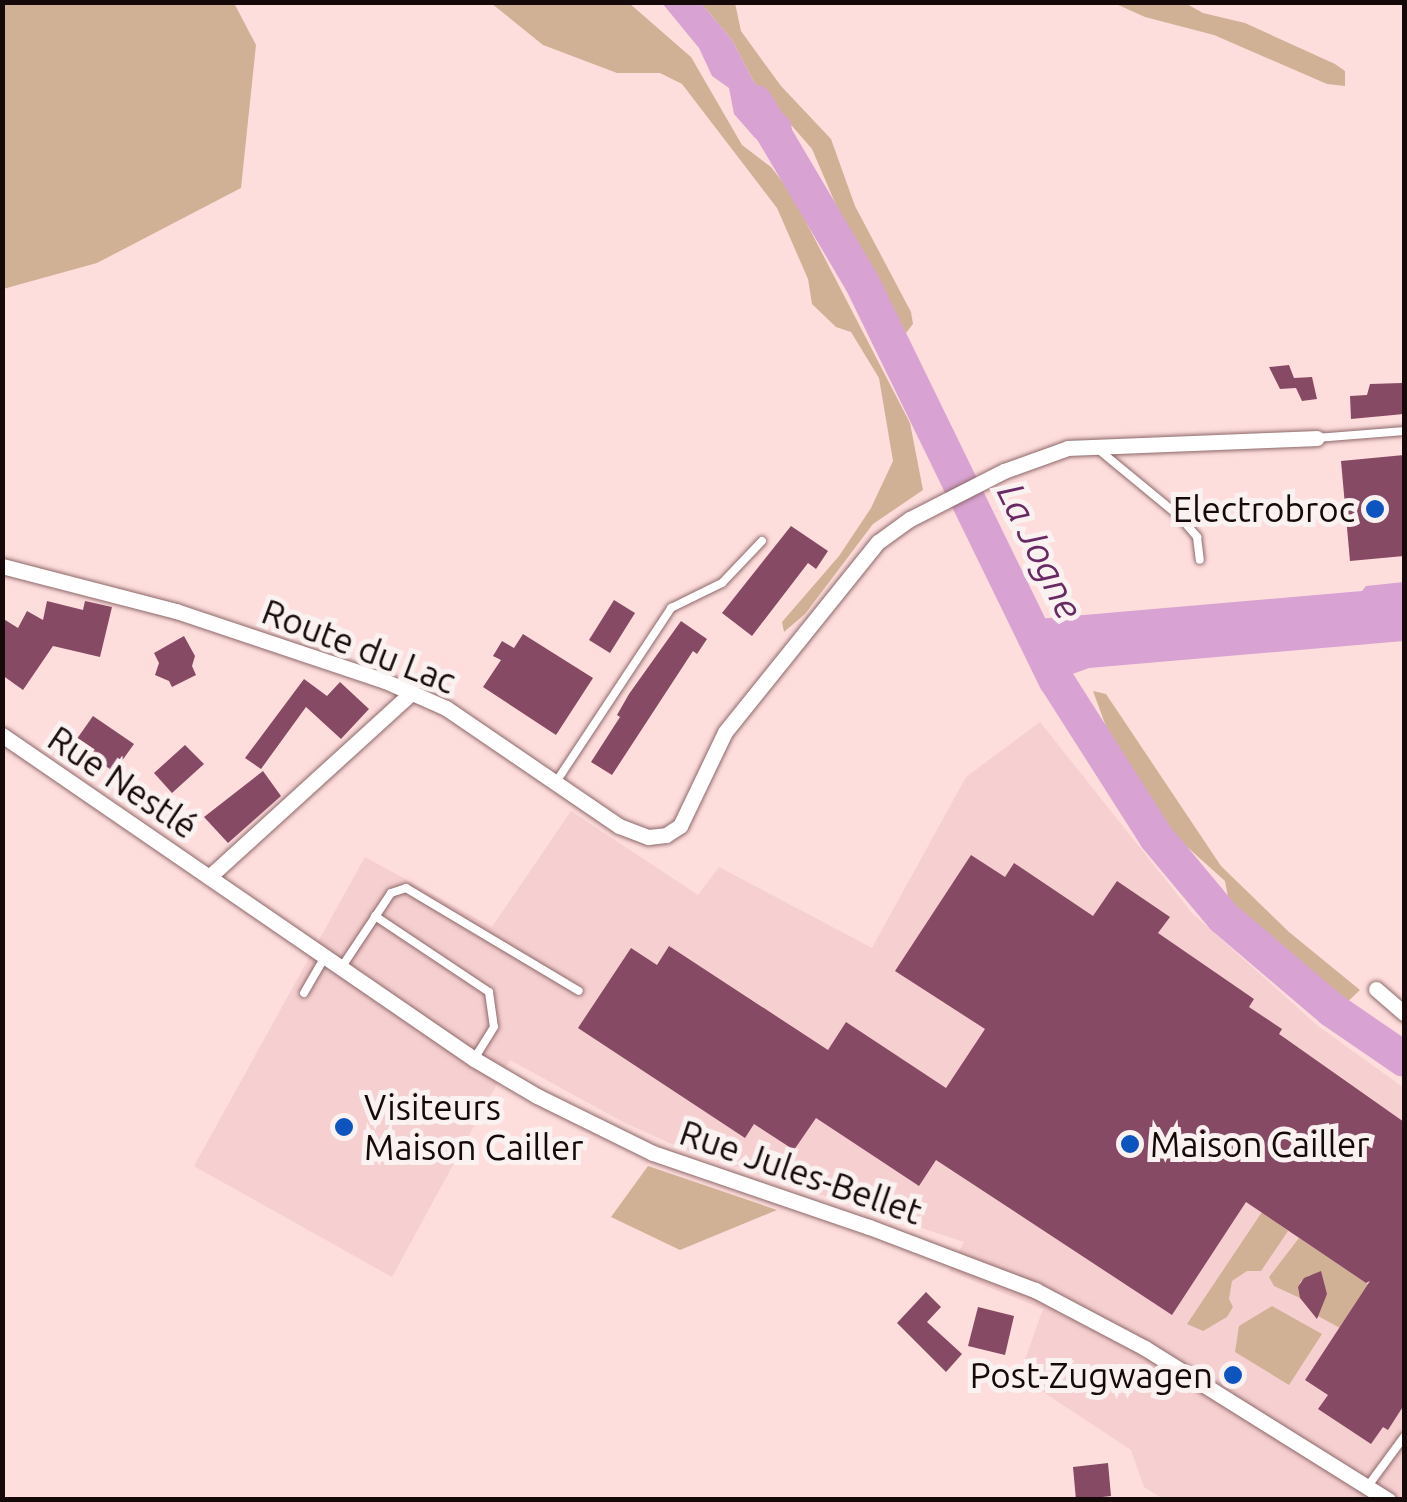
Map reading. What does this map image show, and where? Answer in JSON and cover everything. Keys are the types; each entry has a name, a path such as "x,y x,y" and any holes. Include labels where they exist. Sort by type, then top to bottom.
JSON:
{"street":[{"path":"1096,447 1317,438"},
{"name":"Route du Lac","path":"2,566 176,611 412,692 457,715 631,832 648,838 666,835 688,816 725,732 878,542 922,512 1004,471 1068,448 1096,447"},
{"path":"209,877 412,692"},
{"name":"Rue Nestlé","path":"2,736 209,877"},
{"name":"Rue Jules-Bellet","path":"209,877 474,1059 580,1119 654,1153 887,1233 1035,1290 1133,1341 1388,1500"},
{"path":"1376,989 1404,1013"}],"lane":[{"path":"1317,438 1404,431"},
{"path":"1096,447 1178,516 1197,537 1200,560"},
{"path":"556,782 671,608 722,582 762,541"},
{"path":"340,968 391,893 411,889 579,991"},
{"path":"375,916 489,992 496,1017 494,1028 474,1059"},
{"path":"304,994 325,958"},
{"path":"1368,1486 1404,1437"}],"shaded area":[{"path":"2,3 234,3 256,45 241,188 97,263 3,289"},
{"path":"491,3 629,3 691,57 742,145 771,167 791,193 910,423 923,490 873,524 805,614 784,632 782,622 839,556 871,508 893,461 879,378 851,332 836,327 812,304 808,279 777,208 682,84 660,73 617,73 543,45"},
{"path":"662,3 701,3 732,40 754,82 791,122 792,131 769,145 755,138 734,114 729,88 712,76 699,48"},
{"path":"701,3 735,3 741,31 781,86 831,139 855,206 911,312 913,324 906,333 845,226 812,149 754,82 732,40"},
{"path":"1114,3 1185,3 1203,13 1245,23 1335,64 1345,71 1345,86 1327,84 1214,35 1145,17"},
{"path":"1404,582 1404,641 1089,668 1056,680 1026,620 1362,591 1366,586"},
{"path":"1093,691 1106,694 1221,866 1289,932 1360,990 1341,1008 1315,994 1232,918 1225,881 1176,837 1157,810 1108,732"},
{"path":"1040,722 1192,913 1318,1026 1404,1088 1404,1499 1163,1499 1144,1487 1131,1450 1019,1376 1043,1309 949,1271 964,1242 683,1149 623,1122 510,1060 392,1277 194,1166 365,857 492,927 571,811 698,895 719,867 872,948 966,777"},
{"path":"648,1166 777,1210 680,1250 611,1217"},
{"path":"1262,1212 1288,1231 1261,1271 1247,1271 1232,1281 1229,1299 1233,1307 1227,1317 1203,1331 1187,1324"},
{"path":"1299,1238 1369,1285 1340,1328 1316,1315 1327,1294 1321,1278 1310,1275 1300,1282 1300,1298 1274,1286 1269,1277"},
{"path":"1272,1306 1322,1334 1289,1385 1235,1352 1239,1326"}],"building":[{"path":"1289,365 1294,378 1312,377 1317,399 1302,401 1296,388 1280,389 1269,367"},
{"path":"1402,383 1404,414 1351,419 1350,396 1367,395 1370,384"},
{"name":"Electrobroc","path":"1404,455 1404,556 1350,561 1341,461"},
{"path":"791,526 828,551 816,569 808,563 752,636 722,613"},
{"path":"614,600 635,613 610,653 589,640"},
{"path":"47,601 83,610 85,601 112,607 100,657 53,646 23,690 2,675 2,618 18,628 27,611 43,620"},
{"path":"681,621 707,639 697,654 693,651 612,775 591,762 620,717 617,715 629,694"},
{"path":"523,634 593,678 556,735 483,687 501,660 493,656 502,641 514,648"},
{"path":"184,636 195,656 192,666 196,675 172,687 169,681 155,675 159,663 154,653"},
{"path":"304,679 327,696 340,682 369,709 341,739 306,707 261,769 245,758"},
{"path":"93,716 134,744 114,772 74,743"},
{"path":"185,745 204,764 172,793 154,773"},
{"path":"263,771 281,796 228,843 204,817"},
{"name":"Maison Cailler","path":"971,855 1005,877 1014,863 1093,916 1117,881 1170,917 1158,933 1254,999 1249,1007 1282,1029 1279,1034 1404,1122 1404,1405 1388,1430 1383,1427 1371,1444 1318,1409 1328,1395 1305,1380 1370,1281 1366,1283 1246,1202 1172,1315 936,1160 919,1186 816,1118 794,1150 754,1124 745,1138 578,1028 631,948 657,965 669,946 828,1050 846,1022 946,1088 985,1029 895,971"},
{"path":"1321,1271 1327,1294 1317,1319 1300,1298 1298,1287 1304,1278"},
{"path":"926,1292 941,1307 927,1322 962,1354 946,1372 897,1323"},
{"path":"978,1307 1014,1316 1005,1355 968,1346"},
{"path":"1108,1463 1111,1496 1076,1500 1073,1467"}],"waterway":[{"name":"La Jogne","path":"755,102 861,281 1056,680 1156,837 1223,917 1331,1009 1404,1059"}],"place":[{"name":"Electrobroc","path":"1375,509"},
{"name":"Visiteurs Maison Cailler","path":"344,1127"},
{"name":"Maison Cailler","path":"1130,1144"},
{"name":"Post-Zugwagen","path":"1233,1375"}]}
